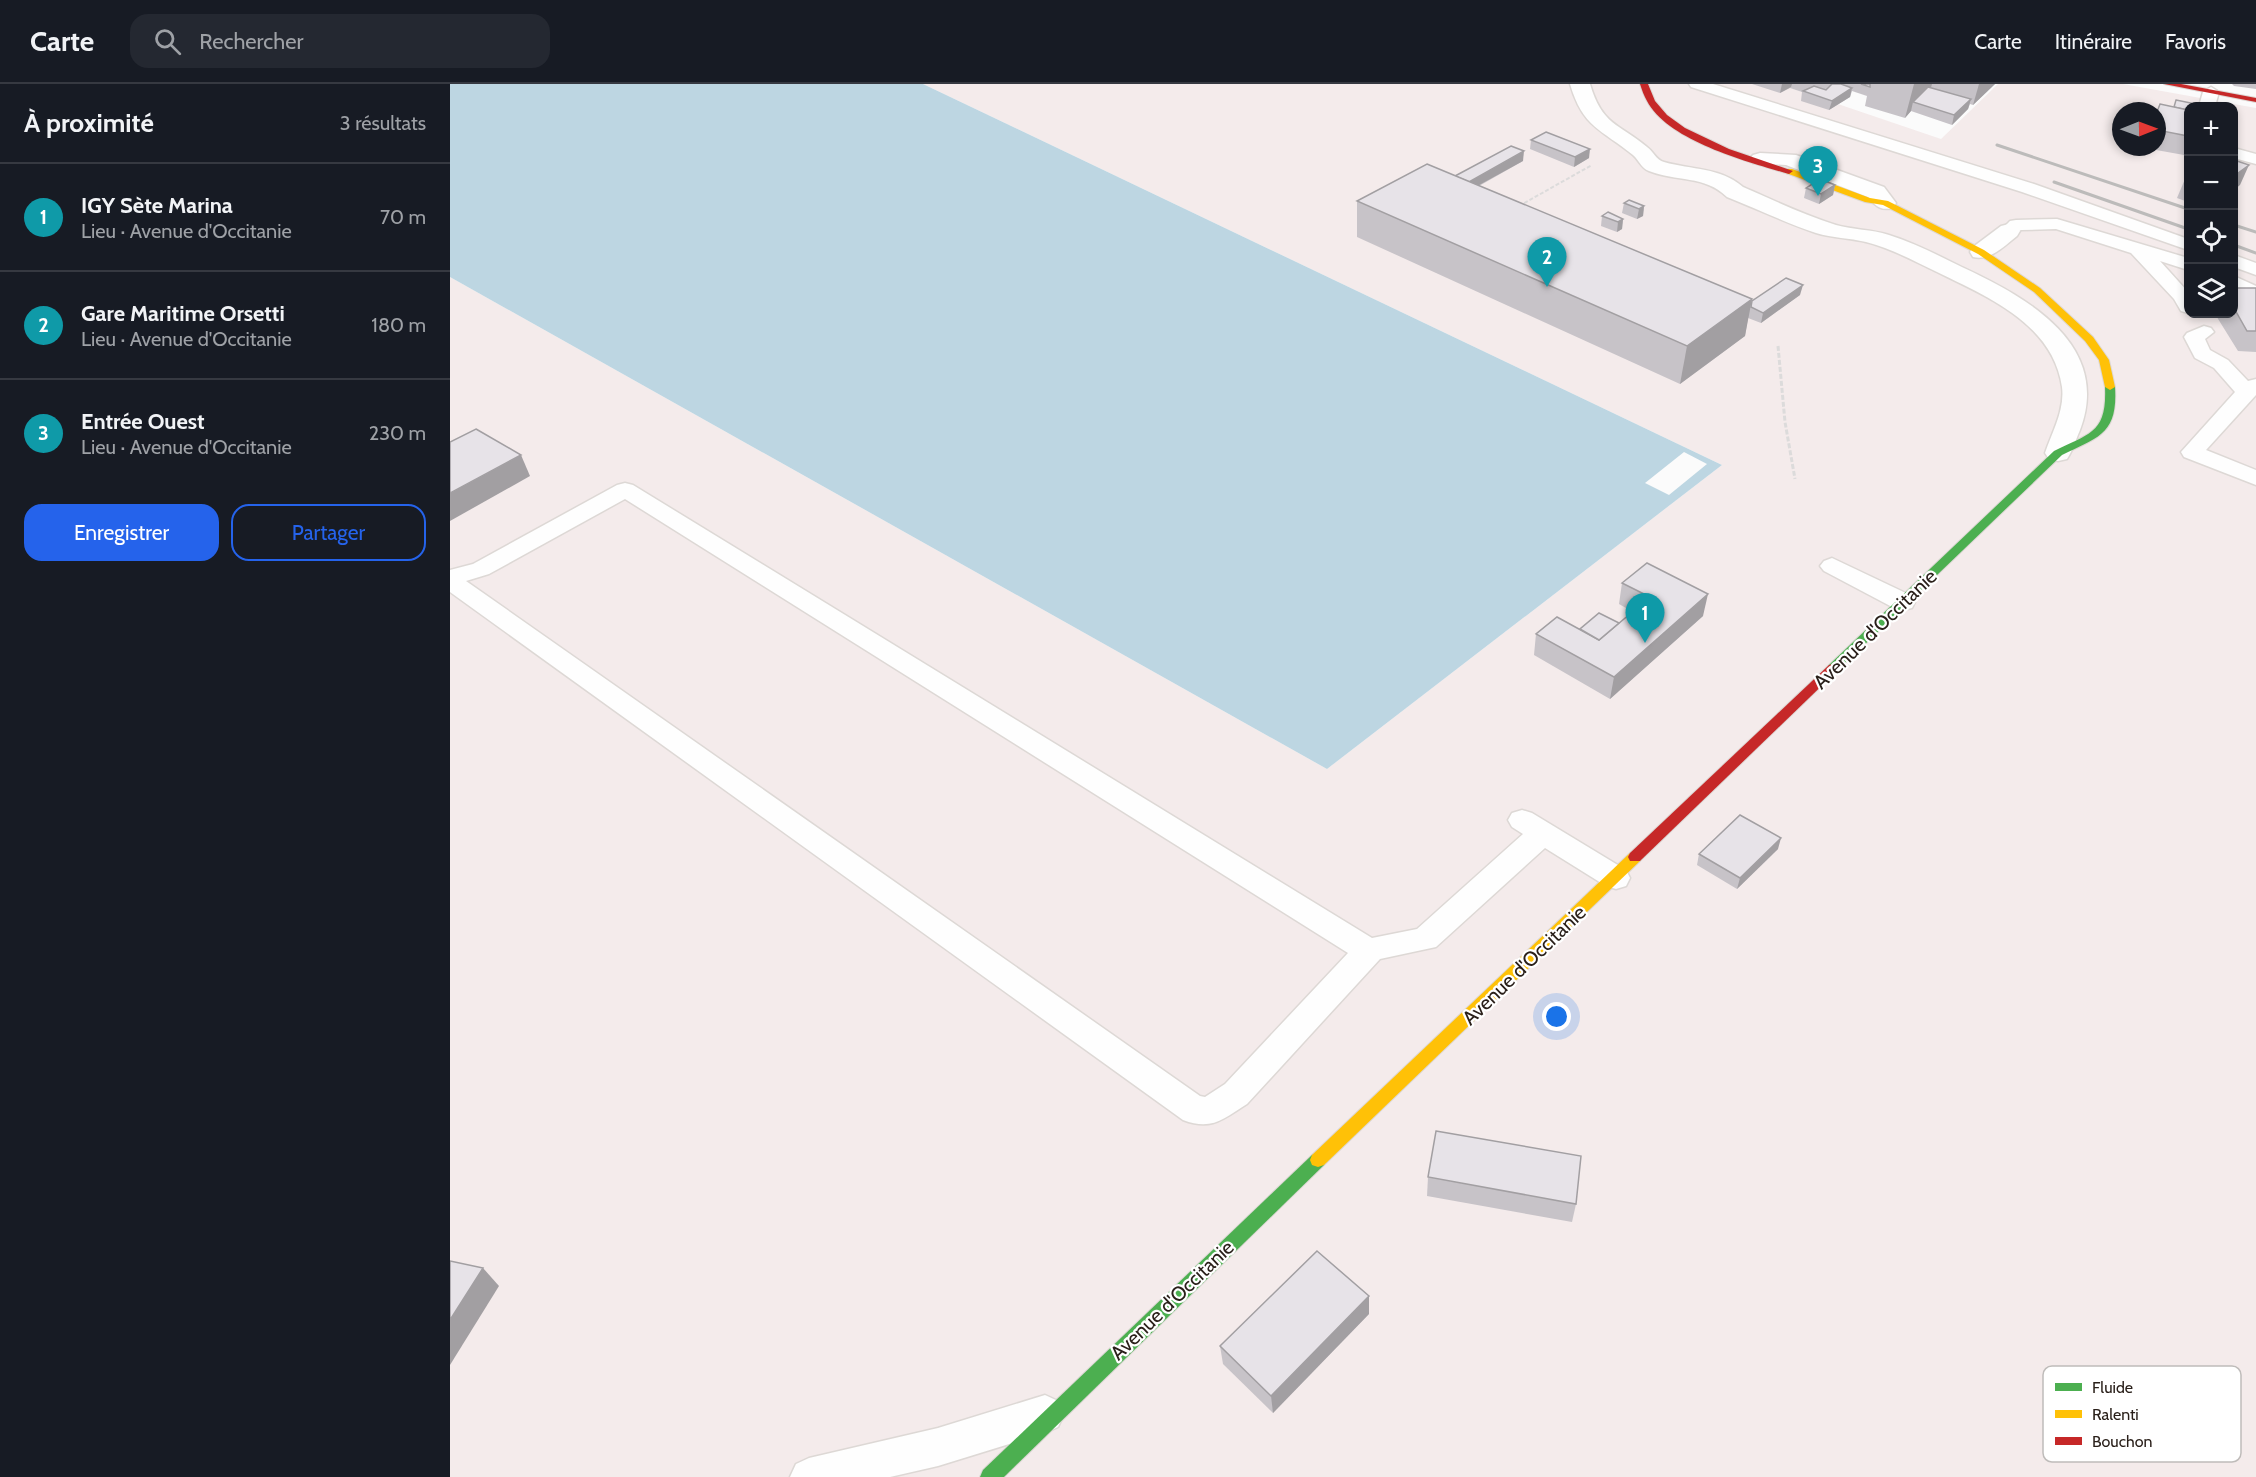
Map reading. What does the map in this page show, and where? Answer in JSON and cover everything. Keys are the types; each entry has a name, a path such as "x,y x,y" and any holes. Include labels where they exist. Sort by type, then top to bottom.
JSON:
{"street":[{"name":"Avenue d'Occitanie","path":"1580,84 1583,98 1592,114 1620,140 1642,152 1653,166 1746,186 1850,225 1865,235 1920,256 1987,288 2030,314 2047,331 2071,368 2075,386 2074,413 2058,453"},
{"name":"Avenue d'Occitanie","path":"990,1477 1055,1412 2058,453 2103,430 2109,419 2112,404 2103,360 2089,339 2058,308 1981,252 1885,203 1876,192 1789,159 1756,158 1684,133 1658,115 1645,95 1644,84"},
{"path":"2176,85 2209,99 2256,100"},
{"name":"Avenue d'Occitanie","path":"1720,182 1757,171 1756,158"},
{"path":"1981,252 2009,231"}],"lane":[{"path":"1697,84 2028,188 2184,244"},
{"path":"2238,154 2256,159"},
{"path":"2009,231 2016,225 2057,224 2184,263"},
{"path":"2137,248 2184,300"},
{"path":"2238,262 2256,269"},
{"path":"2238,284 2256,296"},
{"path":"2195,318 2204,332 2194,337 2202,354 2221,364 2251,388 2192,452 2256,478"},
{"path":"450,580 481,569 625,489 1369,951"},
{"path":"1832,566 1903,602"},
{"path":"450,580 1194,1110 1209,1111 1236,1094 1369,951 1383,944 1426,939 1533,827 1616,878"},
{"path":"809,1477 938,1447 1055,1412"}],"path":[{"path":"1519,206 1592,165"},
{"path":"1778,346 1785,422 1795,479"}],"shaded area":[{"path":"923,84 1779,84 1941,139 1998,84 2123,84 2223,102 2184,102 2184,318 2238,318 2238,105 2256,108 2256,1477 450,1477 450,277 1327,769 1722,465"}],"water":[{"path":"450,84 923,84 1722,465 1327,769 450,277"}],"pier":[{"path":"1684,452 1707,464 1669,495 1645,483"}],"building":[{"path":"1832,84 1852,88 1832,101 1803,91 1814,86 1826,90"},
{"path":"1928,87 1971,99 1954,115 1913,102"},
{"path":"2176,100 2186,102 2184,102 2184,109 2174,107"},
{"path":"2166,105 2184,109 2184,135 2166,132"},
{"path":"1546,132 1590,149 1575,157 1531,140"},
{"path":"1511,146 1524,151 1469,182 1455,176"},
{"path":"2238,161 2249,165 2238,173"},
{"path":"1427,164 1752,299 1687,346 1357,201"},
{"path":"1820,179 1835,185 1821,194 1806,188"},
{"path":"1629,200 1644,206 1639,209 1624,203"},
{"path":"1608,212 1623,219 1618,222 1602,216"},
{"path":"1786,278 1803,285 1763,313 1751,307 1752,301"},
{"path":"2238,288 2256,288 2256,331 2247,331 2238,315"},
{"path":"476,429 521,455 450,493 450,442"},
{"path":"1647,563 1708,594 1614,677 1536,634 1557,617 1599,640 1650,597 1622,583"},
{"path":"1599,613 1619,623 1599,640 1580,629"},
{"path":"1740,815 1781,838 1740,878 1699,854"},
{"path":"1436,1131 1581,1156 1576,1204 1428,1177"},
{"path":"1317,1251 1369,1296 1271,1396 1220,1346"},
{"path":"450,1261 483,1268 450,1320"}],"railway":[{"path":"1997,145 2184,208"},
{"path":"2054,182 2184,228"},
{"path":"2238,226 2256,232"},
{"path":"2238,246 2256,253"}],"traffic: fast":[{"path":"1833,668 2058,453 2092,436 2106,424 2111,403 2110,387"},
{"path":"990,1477 1318,1160"}],"traffic: slow":[{"path":"1789,171 1868,200 1885,203 1981,252 2037,290 2089,339 2104,360 2110,387"},
{"path":"1318,1160 1635,857"}],"traffic: jam":[{"path":"1644,84 1651,102 1664,117 1682,130 1726,150 1789,171"},
{"path":"2168,84 2256,100"},
{"path":"1635,857 1833,668"}],"place":[{"name":"Entrée Ouest","path":"1818,196"},
{"name":"Gare Maritime Orsetti","path":"1547,287"},
{"name":"IGY Sète Marina","path":"1645,643"}]}
